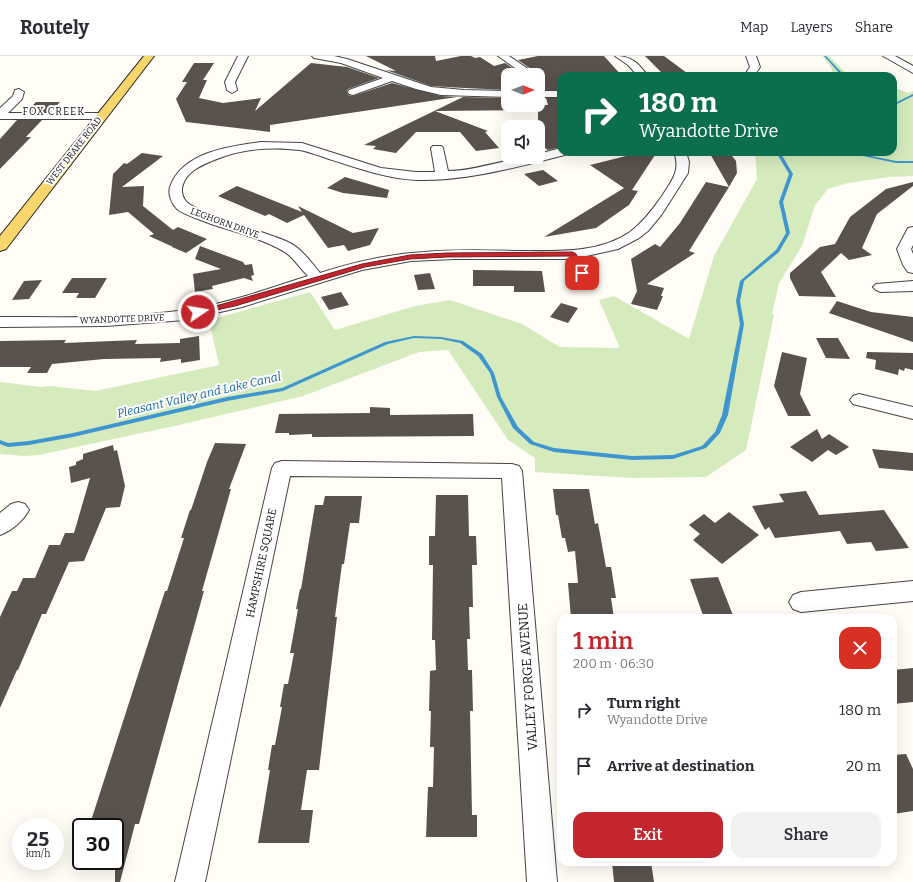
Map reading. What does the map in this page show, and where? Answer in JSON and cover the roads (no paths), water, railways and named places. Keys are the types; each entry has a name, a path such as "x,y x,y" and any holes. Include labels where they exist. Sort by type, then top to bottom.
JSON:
{"main road":[{"name":"WEST DRAKE ROAD","path":"0,246 149,56"}],"street":[{"path":"232,90 230,82 242,56"},
{"path":"318,56 333,57 419,87 447,92 501,94"},
{"path":"503,56 521,68"},
{"path":"620,56 631,63 639,72"},
{"path":"751,56 755,68 752,72"},
{"path":"888,56 913,70"},
{"path":"353,92 392,78"},
{"path":"0,115 18,97 19,92"},
{"path":"545,94 557,94"},
{"path":"0,115 102,116"},
{"name":"LEGHORN DRIVE","path":"318,279 295,253 283,246 200,215 182,206 177,199 175,191 180,179 194,164 216,154 246,147 283,145 302,147 363,167 390,174 416,176 476,172 557,153"},
{"path":"202,146 216,154"},
{"path":"437,148 442,175"},
{"name":"WYANDOTTE DRIVE","path":"0,322 127,320 174,317 232,304 364,265 410,257 447,255 573,254 611,246 637,234 645,227 682,173 684,167 682,156"},
{"path":"913,231 904,249 913,269"},
{"path":"573,254 588,284"},
{"path":"881,287 913,286"},
{"path":"859,400 913,413"},
{"name":"HAMPSHIRE SQUARE","path":"190,882 282,468 512,471"},
{"name":"VALLEY FORGE AVENUE","path":"512,471 542,882"},
{"path":"0,526 18,510"},
{"path":"801,602 913,591"}],"waterway":[{"path":"825,56 840,72"},
{"path":"897,103 913,95"},
{"name":"Pleasant Valley and Lake Canal","path":"0,442 8,445 29,443 73,435 227,399 283,389 387,343 414,337 441,338 461,342 480,355 492,373 499,397 516,428 532,443 554,450 632,458 673,457 704,447 717,433 725,415 742,324 738,301 742,281 778,251 788,233 781,202 791,174 780,156"},
{"name":"Pleasant Valley and Lake Canal","path":"866,156 896,162 913,162"}],"district":[{"name":"FOX CREEK","path":"54,111"}]}
